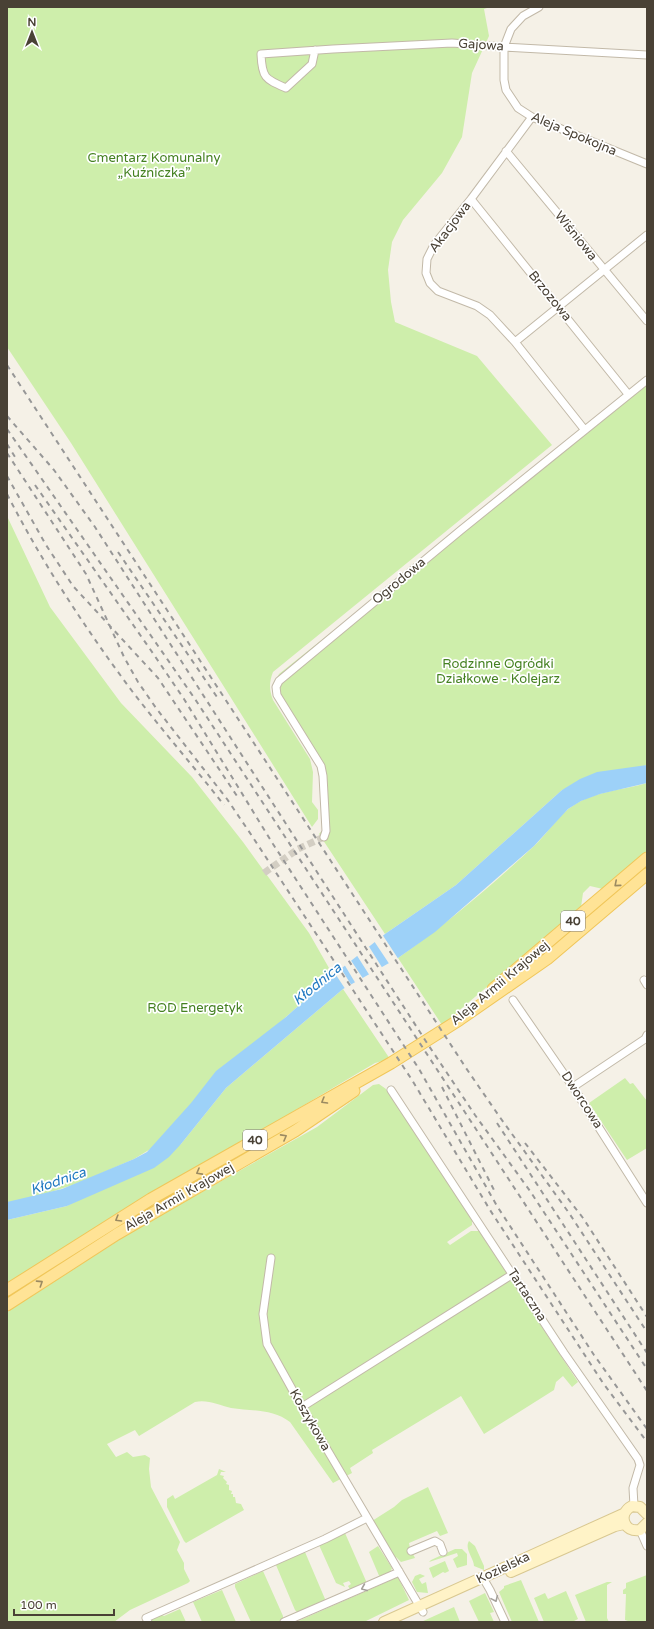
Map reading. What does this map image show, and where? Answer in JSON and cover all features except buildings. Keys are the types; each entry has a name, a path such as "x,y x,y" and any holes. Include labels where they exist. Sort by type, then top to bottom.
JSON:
{"main road":[{"name":"Aleja Armii Krajowej","path":"445,1029 647,858"},
{"name":"Aleja Armii Krajowej","path":"7,1290 151,1199 391,1063 445,1029 547,959 647,874"},
{"name":"Aleja Armii Krajowej","path":"7,1305 117,1234 195,1187 296,1131 328,1110 391,1063"},
{"path":"634,1506 640,1507 646,1511"},
{"name":"Kozielska","path":"384,1622 421,1609 624,1519 629,1508 634,1506"},
{"path":"624,1519 632,1530 643,1526"},
{"name":"Kozielska","path":"400,1622 421,1609"}],"street":[{"path":"504,47 511,29 523,16 539,7"},
{"name":"Gajowa","path":"315,50 312,64 286,88 268,80 265,76 262,67 261,54 315,50 452,43 647,55"},
{"name":"Aleja Spokojna","path":"504,47 504,80 506,90 518,108 532,117 647,164"},
{"name":"Akacjowa","path":"532,117 471,199 434,245 427,259 426,273 430,284 438,291 477,306 490,315 515,342 584,429"},
{"name":"Wiśniowa","path":"506,151 647,321"},
{"name":"Brzozowa","path":"471,199 628,394"},
{"path":"515,342 603,269 647,235"},
{"name":"Ogrodowa","path":"325,834 323,776 321,766 277,696 276,687 279,681 584,429 647,380"},
{"name":"Dworcowa","path":"513,1000 574,1087 647,1203"},
{"path":"574,1087 645,1039 647,1035"},
{"name":"Tartaczna","path":"391,1090 564,1353 638,1459 640,1465 633,1488 634,1506"},
{"name":"Koszykowa","path":"270,1258 263,1314 267,1344 302,1407 421,1609"},
{"path":"302,1407 513,1274"},
{"path":"147,1620 325,1539 367,1518"},
{"path":"643,1526 647,1546"},
{"path":"411,1551 436,1541 440,1544 443,1552"},
{"path":"284,1622 391,1576 399,1571"},
{"path":"485,1580 505,1622"}],"green space":[{"name":"Cmentarz Komunalny „Kuźniczka”","path":"7,7 490,7 484,9 489,36 472,73 462,137 442,173 403,220 392,242 388,270 391,302 395,322 477,356 552,445 273,672 270,686 273,700 310,759 313,772 312,802 318,810 318,819 312,827 71,443 7,347"},
{"name":"Rodzinne Ogródki Działkowe - Kolejarz","path":"647,378 647,765 562,790 456,885 385,934 319,834 324,828 322,765 282,702 275,683 279,674"},
{"name":"ROD Energetyk","path":"7,516 50,607 121,703 192,777 243,842 309,933 329,968 326,971 330,969 333,975 258,1042 157,1145 134,1159 79,1183 32,1198 7,1203"},
{"path":"647,783 647,851 603,889 590,886 583,893 581,907 442,1025 398,958 451,918 501,876 539,841 568,809 582,800 600,794"},
{"path":"343,989 390,1059 375,1063 240,1143 7,1287 7,1220 67,1206 181,1144 226,1088"},
{"path":"625,1078 630,1084 633,1083 647,1101 647,1148 627,1160 589,1103"},
{"path":"379,1084 386,1089 472,1220 472,1225 447,1242 450,1245 471,1231 479,1231 578,1382 572,1387 563,1376 556,1382 554,1390 484,1434 461,1396 372,1450 373,1453 350,1468 352,1473 333,1483 290,1422 276,1415 262,1411 231,1408 208,1402 195,1402 139,1436 135,1430 107,1444 116,1457 127,1452 133,1457 145,1455 150,1458 149,1469 151,1487 180,1542 177,1550 184,1563 184,1569 190,1581 130,1610 114,1622 7,1622 7,1312 136,1229 317,1127 373,1085"},
{"path":"219,1469 226,1472 221,1472 220,1475 224,1476 223,1478 227,1482 226,1484 229,1485 229,1490 232,1491 231,1494 235,1497 236,1503 241,1504 244,1510 186,1543 167,1507 167,1499 173,1495 175,1499 217,1475"},
{"path":"428,1487 448,1533 440,1536 437,1531 409,1543 410,1548 408,1549 410,1555 413,1554 415,1558 401,1562 396,1557 395,1558 372,1521 402,1500"},
{"path":"345,1533 366,1581 366,1583 351,1591 348,1586 351,1584 349,1581 343,1583 345,1587 336,1583 319,1545"},
{"path":"469,1541 475,1546 484,1566 484,1570 474,1566 468,1550"},
{"path":"378,1546 392,1568 390,1573 380,1578 369,1552"},
{"path":"455,1549 462,1549 467,1554 467,1565 457,1568 453,1559 458,1556 457,1553 429,1562 431,1560"},
{"path":"305,1552 325,1599 324,1602 298,1613 295,1610 276,1565"},
{"path":"445,1561 449,1571 445,1573 443,1572 433,1578 429,1568"},
{"path":"263,1571 283,1616 283,1620 281,1622 251,1622 235,1587 235,1584"},
{"path":"420,1574 425,1576 419,1579 422,1584 426,1582 428,1593 417,1592 412,1582 415,1576"},
{"path":"647,1575 647,1622 631,1622 625,1620 626,1594 623,1594 623,1590 626,1588 626,1583"},
{"path":"398,1577 409,1600 364,1622 296,1622"},
{"path":"521,1580 539,1622 512,1622 499,1592 504,1588 504,1586"},
{"path":"607,1582 612,1582 607,1585 607,1618 609,1622 586,1622 575,1595"},
{"path":"222,1590 236,1622 202,1622 193,1602"},
{"path":"566,1591 578,1619 572,1622 544,1622 534,1598 545,1593 548,1599"},
{"path":"485,1593 494,1612 490,1613 494,1622 479,1622 469,1601"},
{"path":"454,1607 460,1622 421,1622"},
{"path":"180,1609 186,1622 150,1622 152,1617 160,1614 164,1616"}],"water":[{"path":"647,765 647,783 600,794 581,801 568,809 534,846 435,932 398,958 343,989 226,1088 181,1144 169,1157 154,1168 67,1206 7,1220 7,1202 62,1189 134,1159 147,1152 191,1103 216,1071 286,1017 333,975 385,934 456,885 562,790 580,779 597,772"}],"pier":[{"path":"382,934 399,960 390,965 374,941"},
{"path":"368,945 383,969 370,976 356,954"},
{"path":"350,959 364,980 356,984 344,964"},
{"path":"340,967 352,986 346,990 334,972"}],"tunnel":[{"path":"264,873 298,849 324,837"}],"railway":[{"path":"7,365 466,1068 569,1213 647,1332"},
{"path":"7,416 54,470 95,527 427,1043 475,1115 530,1191 647,1369"},
{"path":"7,429 195,699 647,1391"},
{"path":"7,444 15,457"},
{"path":"7,453 86,574 124,657 138,682 156,708 227,799 252,836 412,1080 490,1210 603,1383 647,1442"},
{"path":"7,476 46,545 73,586 158,678 237,796"},
{"path":"35,485 184,699 273,844 419,1069 497,1206 594,1355 647,1429"},
{"path":"7,494 65,595 98,643 143,706 224,805"},
{"path":"118,552 219,700"},
{"path":"442,1087 496,1194"},
{"path":"497,1123 647,1353"},
{"path":"525,1143 583,1218 647,1317"}],"water label":[{"name":"Kłodnica","path":"317,984"},
{"name":"Kłodnica","path":"58,1181"}]}
